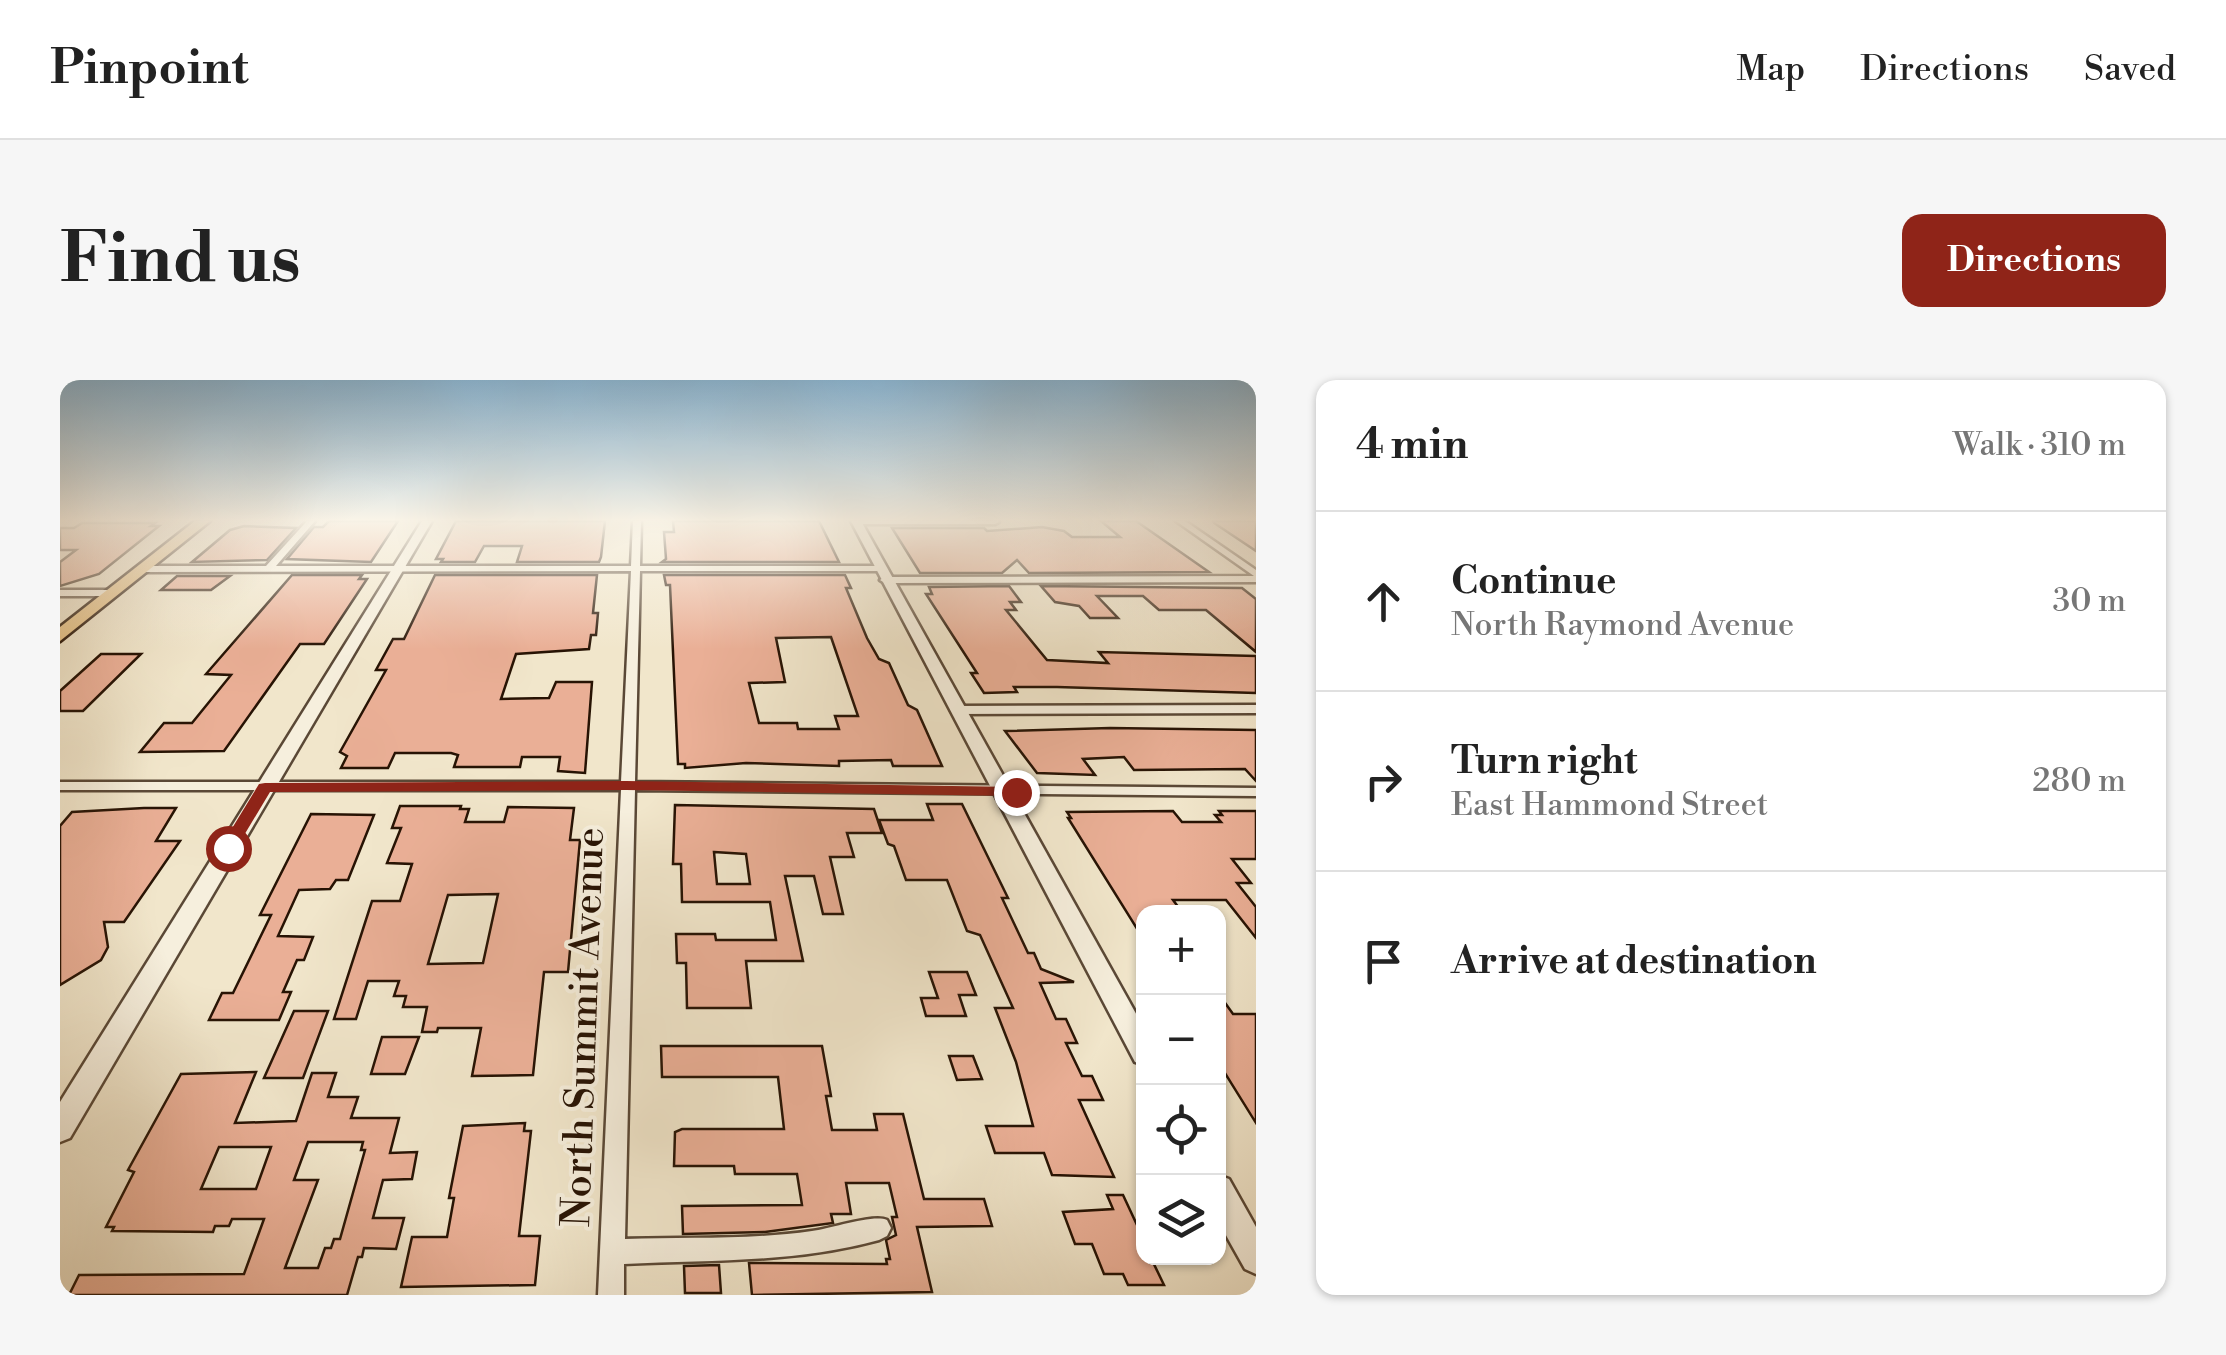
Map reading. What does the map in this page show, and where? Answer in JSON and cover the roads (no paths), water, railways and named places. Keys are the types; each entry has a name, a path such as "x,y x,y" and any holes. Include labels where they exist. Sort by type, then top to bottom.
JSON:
{"main road":[{"path":"60,636 149,564"}],"street":[{"path":"268,568 272,564"},
{"path":"60,1128 401,564"},
{"name":"North Summit Avenue","path":"611,1295 635,564"},
{"path":"877,564 1136,1039"},
{"path":"142,569 635,567 882,574 1256,576"},
{"path":"60,593 114,593"},
{"path":"957,710 1256,709"},
{"path":"60,786 1256,792"},
{"path":"1226,1204 1256,1258"},
{"path":"612,1252 782,1247 841,1240 879,1228"}]}
